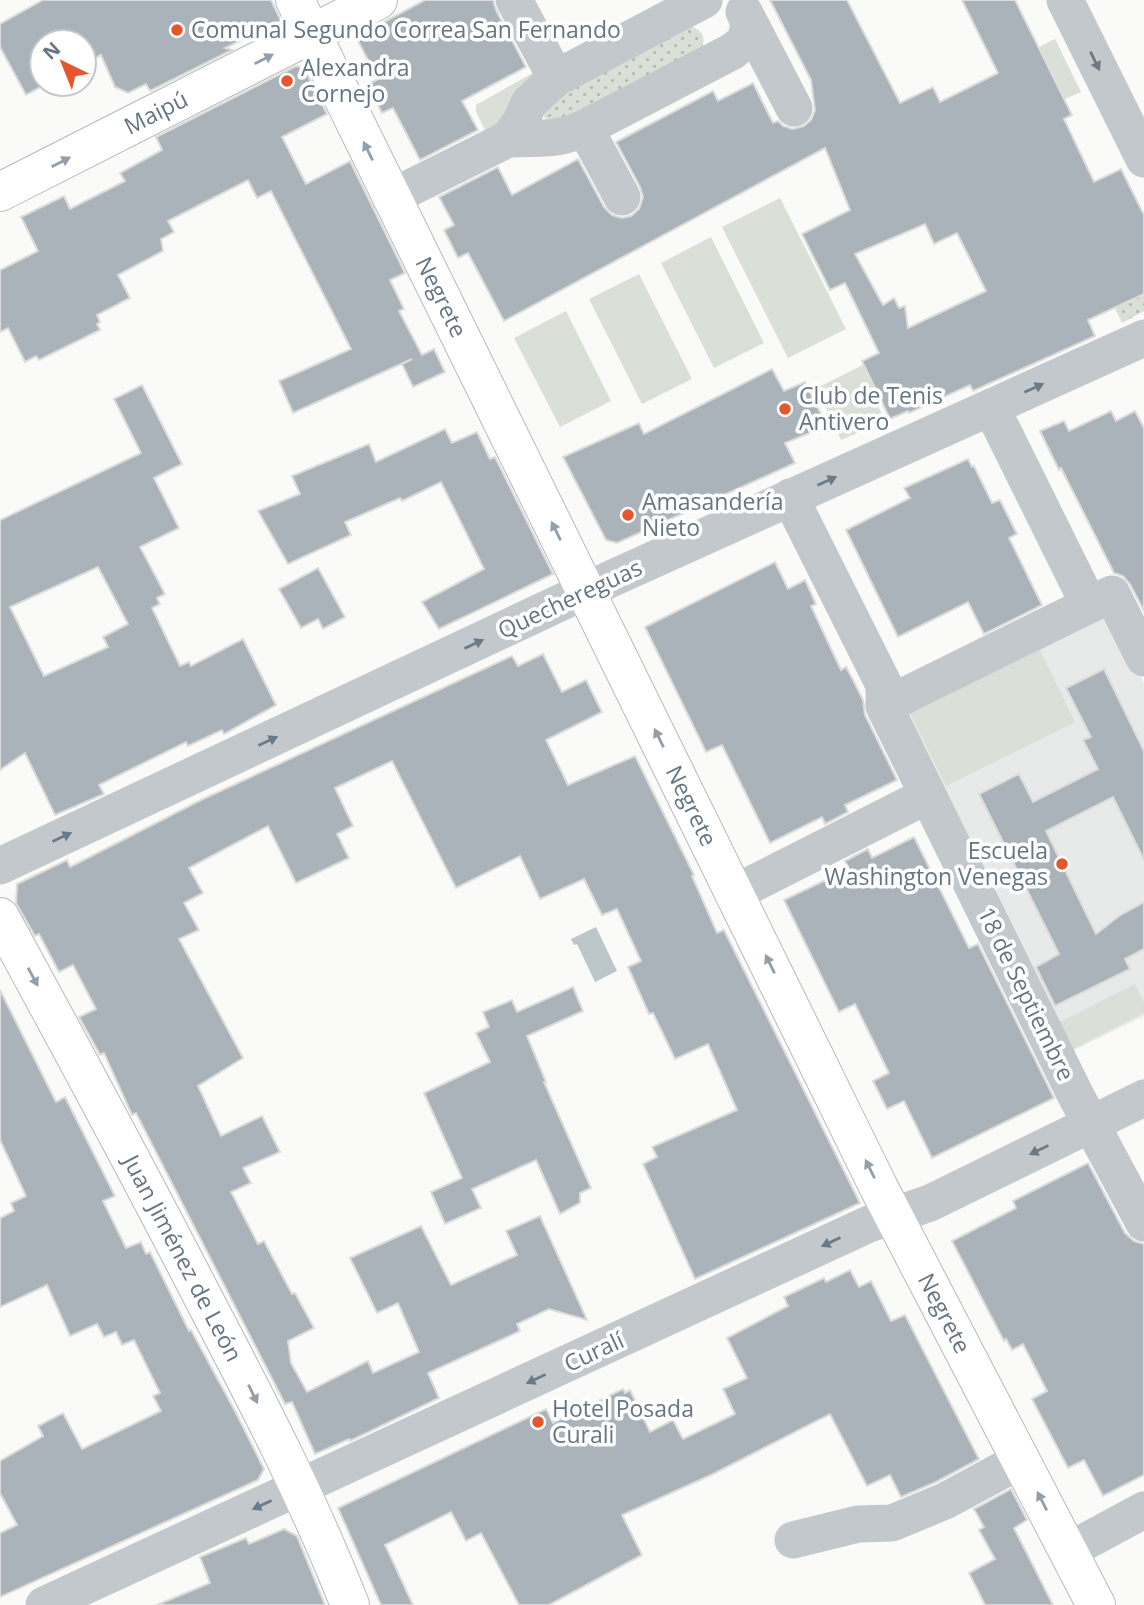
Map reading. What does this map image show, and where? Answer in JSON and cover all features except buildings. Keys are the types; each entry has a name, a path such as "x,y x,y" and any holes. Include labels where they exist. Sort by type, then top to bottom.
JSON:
{"main road":[{"name":"Negrete","path":"295,0 390,198 894,1215 1096,1605"},
{"name":"Maipú","path":"0,192 378,0"},
{"name":"Juan Jiménez de León","path":"0,917 136,1168 250,1388 299,1488 350,1605"}],"street":[{"path":"514,0 556,78"},
{"path":"390,198 508,138 520,123 529,103 556,78 704,0"},
{"path":"1065,0 1144,159"},
{"path":"508,138 550,140 586,128 733,51 746,40 740,6"},
{"path":"740,6 794,108"},
{"path":"586,128 622,197"},
{"name":"Quechereguas","path":"0,866 587,592 615,576 1144,338"},
{"path":"991,407 1089,605"},
{"name":"18 de Septiembre","path":"790,497 884,685 884,706 1144,1223"},
{"path":"884,706 1112,594 1144,658"},
{"path":"735,893 928,795"},
{"name":"Curalí","path":"44,1605 869,1224 930,1203 1144,1098"},
{"path":"793,1540 858,1524 892,1523 945,1501 1021,1460"},
{"path":"1068,1551 1144,1510"}],"shaded area":[{"path":"689,26 702,34 701,50 559,124 544,117 542,108 547,100"},
{"path":"1055,39 1081,92 1065,99 1039,47"},
{"path":"538,70 489,138 476,112 476,105"},
{"path":"780,198 846,329 788,358 722,227"},
{"path":"711,237 764,343 714,368 661,263"},
{"path":"639,274 692,379 642,404 589,299"},
{"path":"1144,284 1144,311 1122,323 1111,300 1124,293 1129,302 1141,296 1138,287"},
{"path":"566,311 611,401 560,427 514,338"},
{"path":"863,365 882,404 878,406 885,421 841,440 817,388"},
{"name":"Escuela Washington Venegas","path":"1108,612 1144,683 1144,1016 1072,1051 904,712"},
{"path":"1040,650 1075,722 946,786 910,714"},
{"path":"596,927 617,971 595,982 577,944 574,945 571,939"},
{"path":"1135,984 1144,1002 1144,1013 1073,1049 1060,1022"}],"place":[{"name":"Comunal Segundo Correa San Fernando","path":"177,30"},
{"name":"Alexandra Cornejo","path":"287,81"},
{"name":"Club de Tenis Antivero","path":"785,409"},
{"name":"Amasandería Nieto","path":"628,515"},
{"name":"Escuela Washington Venegas","path":"1062,864"},
{"name":"Hotel Posada Curali","path":"538,1422"}]}
